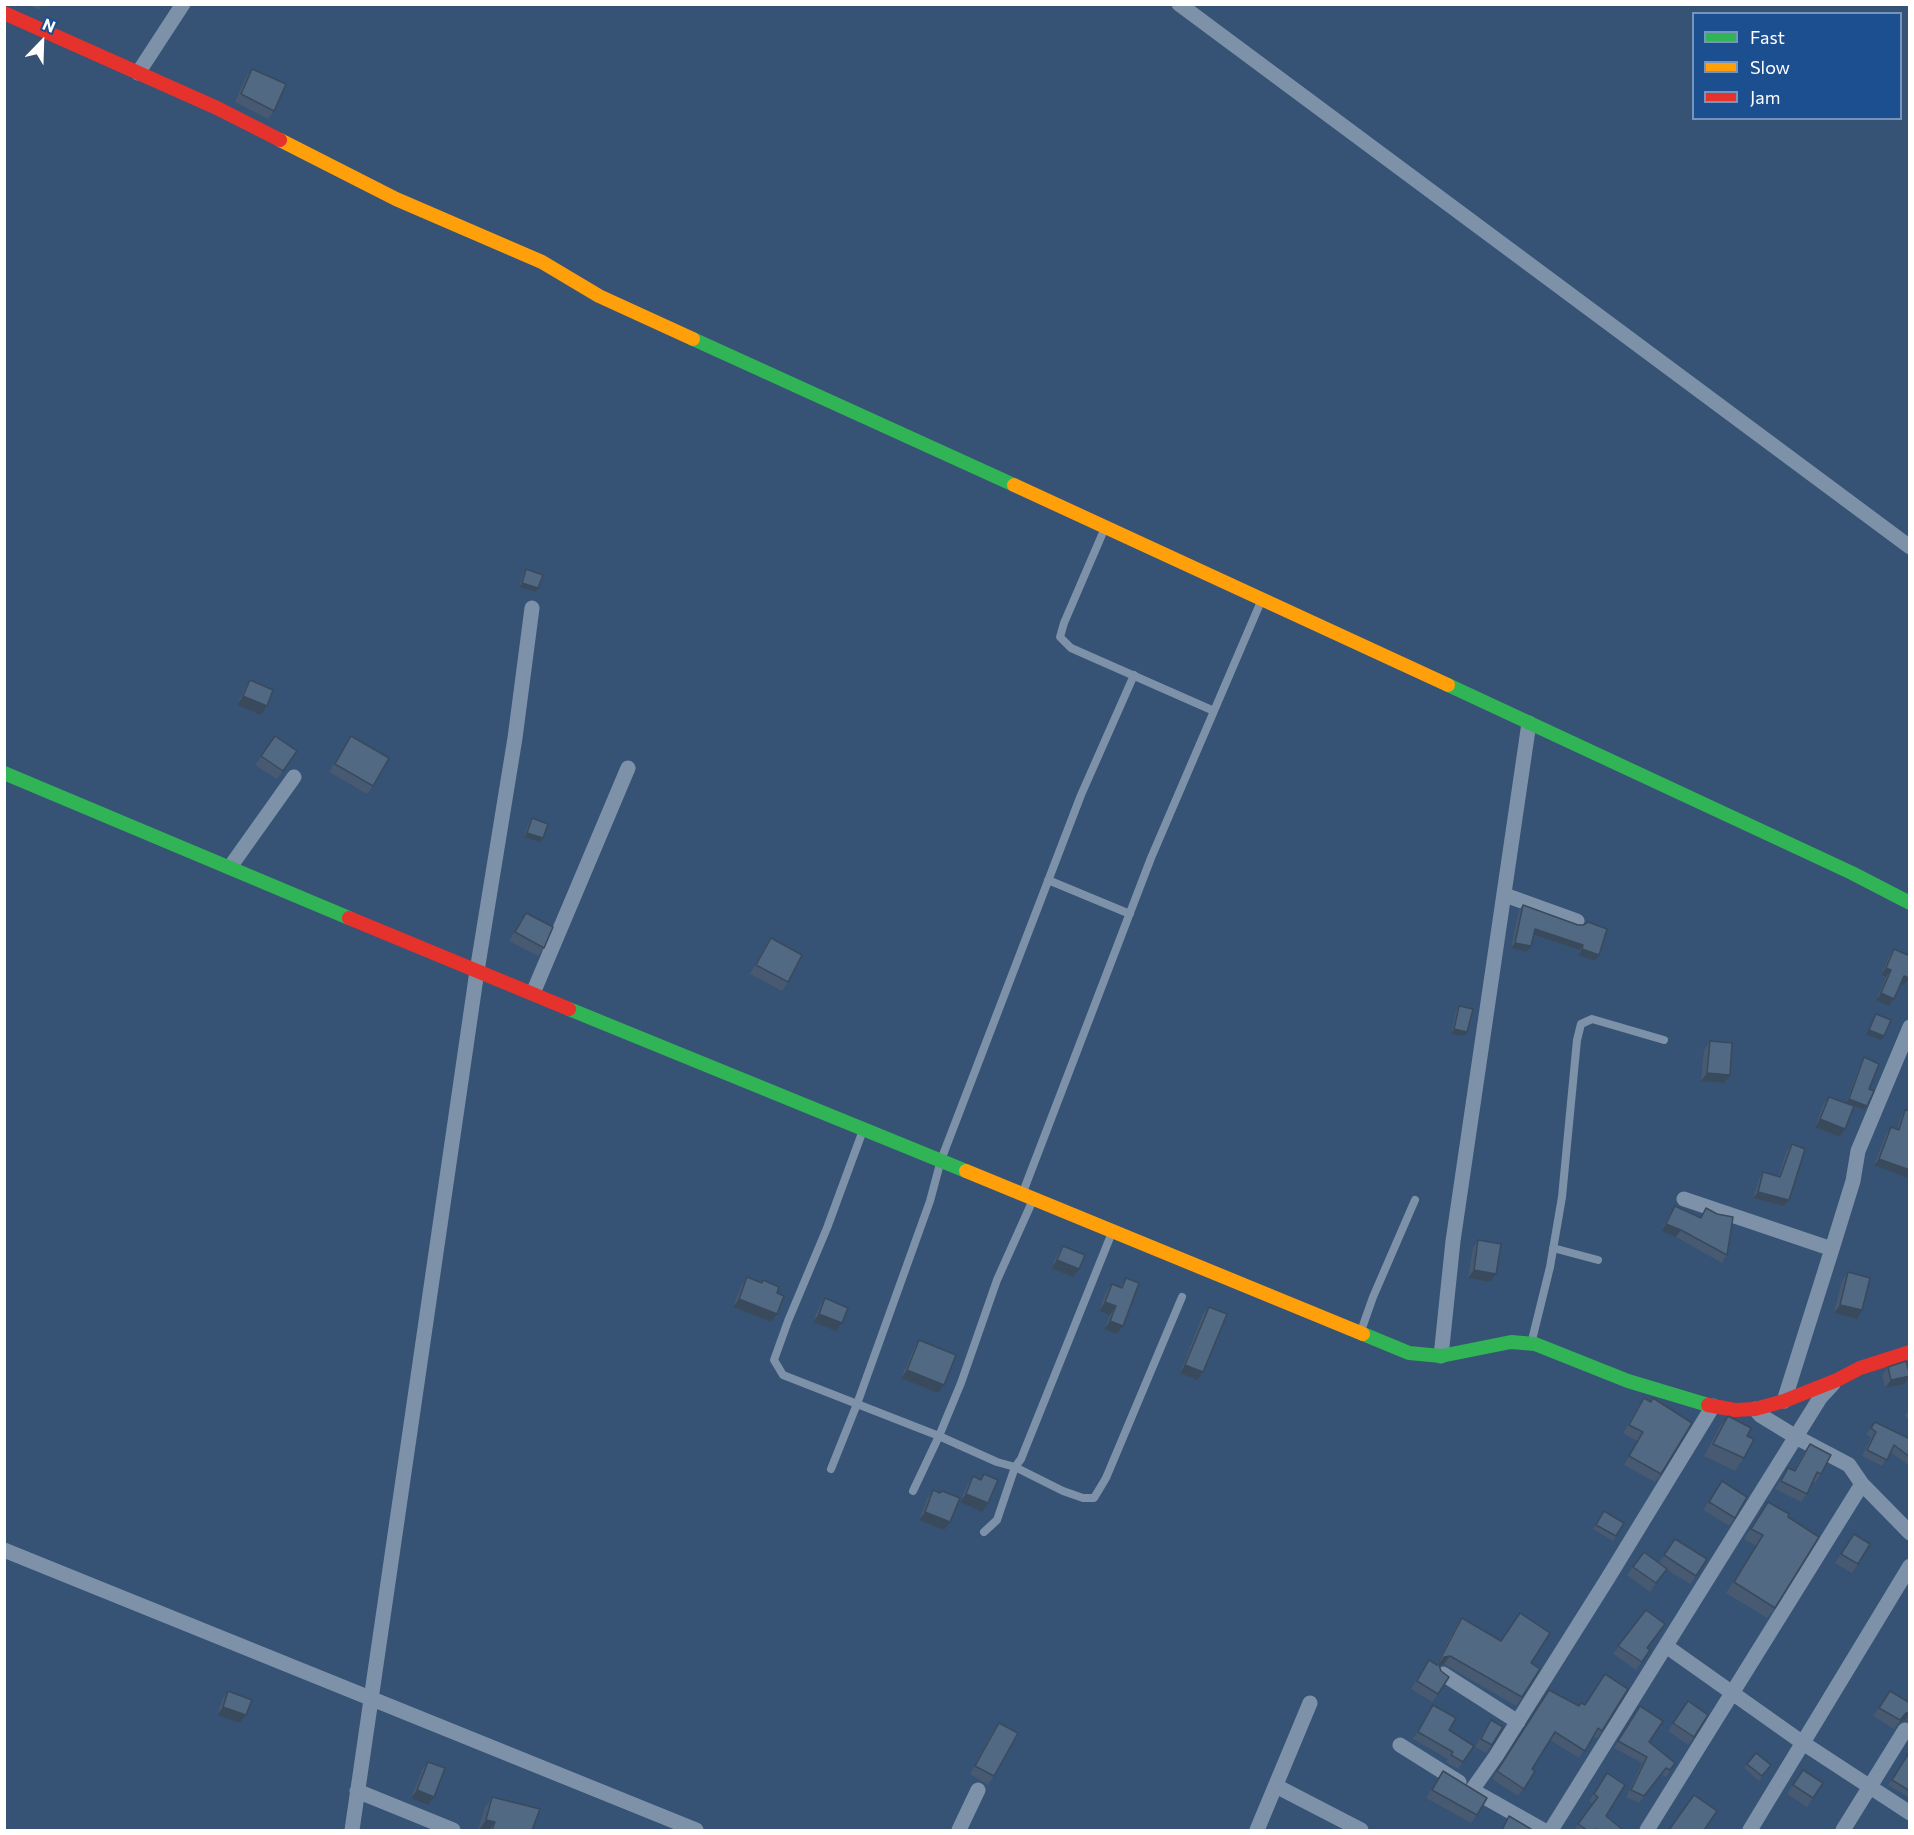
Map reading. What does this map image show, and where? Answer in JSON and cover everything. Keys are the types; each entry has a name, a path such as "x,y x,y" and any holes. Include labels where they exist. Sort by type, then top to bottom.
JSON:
{"street":[{"path":"1179,4 1910,547"},
{"path":"138,73 181,5"},
{"path":"4,13 217,108 396,199 542,262 599,296 1262,598 1852,873 1910,903"},
{"path":"352,1830 477,971 517,727 532,608"},
{"path":"1441,1356 1452,1241 1529,723"},
{"path":"533,993 628,768"},
{"path":"4,773 477,971 1409,1353 1441,1356 1511,1341 1535,1344 1628,1381 1713,1406 1735,1410 1755,1409 1784,1401 1837,1380 1860,1368 1910,1352"},
{"path":"230,867 294,777"},
{"path":"1505,895 1577,921"},
{"path":"1784,1401 1853,1181 1858,1151 1910,1027"},
{"path":"1684,1199 1832,1249"},
{"path":"1551,1830 1820,1398 1837,1380"},
{"path":"1472,1790 1518,1722 1713,1406"},
{"path":"1755,1409 1760,1415 1796,1437 1849,1465 1862,1484 1910,1533"},
{"path":"1647,1830 1862,1484"},
{"path":"4,1550 696,1830"},
{"path":"1750,1830 1903,1587 1910,1566"},
{"path":"1666,1646 1803,1743 1910,1813"},
{"path":"1443,1674 1518,1722"},
{"path":"1257,1830 1310,1703"},
{"path":"1843,1830 1905,1730"},
{"path":"1400,1745 1472,1790 1543,1830"},
{"path":"1276,1785 1342,1826 1361,1830"},
{"path":"959,1830 978,1790"},
{"path":"357,1791 453,1830"}],"lane":[{"path":"1106,526 1060,637 1071,648 1214,711"},
{"path":"913,1491 961,1383 1151,858 1262,598"},
{"path":"831,1469 857,1404 930,1201 941,1160 1081,795 1134,675"},
{"path":"1048,880 1130,914"},
{"path":"1531,1345 1562,1197 1577,1040 1581,1024 1592,1019 1664,1040"},
{"path":"864,1128 774,1360 783,1375 939,1436 997,1462 1015,1467 1063,1491 1083,1498 1094,1498 1106,1478 1182,1297"},
{"path":"1360,1333 1372,1297 1415,1200"},
{"path":"984,1532 997,1520 1015,1467 1021,1459 1113,1230"},
{"path":"1553,1248 1598,1260"}],"building":[{"path":"252,69 286,84 274,111 241,94"},
{"path":"526,569 543,575 538,588 522,583"},
{"path":"250,680 273,690 267,706 243,696"},
{"path":"275,736 297,751 283,771 261,756"},
{"path":"351,736 389,758 373,786 335,764"},
{"path":"532,818 548,824 543,838 527,833"},
{"path":"1523,905 1578,925 1588,922 1607,929 1599,955 1582,949 1583,945 1535,929 1531,946 1515,943"},
{"path":"526,913 553,927 544,948 515,932"},
{"path":"771,938 802,955 788,982 756,965"},
{"path":"1894,949 1910,956 1910,976 1909,978 1904,976 1894,999 1881,993 1891,970 1886,968"},
{"path":"1459,1006 1473,1009 1467,1032 1454,1029"},
{"path":"1876,1014 1891,1020 1884,1036 1869,1030"},
{"path":"1710,1041 1732,1043 1730,1075 1707,1073"},
{"path":"1864,1057 1879,1064 1869,1089 1874,1091 1867,1106 1849,1099"},
{"path":"1829,1097 1854,1106 1845,1129 1820,1119"},
{"path":"1905,1110 1910,1111 1910,1170 1879,1159 1891,1127 1899,1130"},
{"path":"1792,1144 1805,1149 1789,1200 1758,1192 1763,1172 1780,1177"},
{"path":"1675,1206 1701,1218 1706,1208 1717,1214 1733,1217 1727,1255 1666,1224"},
{"path":"1478,1240 1501,1244 1496,1274 1474,1270"},
{"path":"1063,1246 1085,1255 1079,1269 1057,1260"},
{"path":"1848,1272 1870,1278 1862,1310 1840,1305"},
{"path":"747,1277 762,1283 763,1280 779,1287 777,1293 784,1296 777,1314 739,1299"},
{"path":"1126,1278 1139,1283 1123,1326 1110,1321 1116,1306 1105,1302 1112,1284 1122,1288"},
{"path":"825,1298 848,1308 842,1323 819,1314"},
{"path":"1209,1307 1227,1314 1203,1372 1185,1365"},
{"path":"919,1340 956,1355 944,1385 907,1370"},
{"path":"1906,1361 1910,1376 1891,1380 1888,1367"},
{"path":"1644,1398 1651,1402 1653,1398 1692,1423 1661,1474 1629,1456 1643,1432 1629,1425"},
{"path":"1728,1416 1751,1428 1747,1436 1754,1439 1744,1458 1713,1444"},
{"path":"1875,1422 1910,1439 1910,1457 1894,1445 1887,1460 1867,1450 1876,1432 1871,1428"},
{"path":"1810,1444 1831,1455 1821,1474 1817,1472 1807,1494 1781,1481 1788,1468 1795,1471"},
{"path":"984,1474 998,1480 988,1503 966,1494 973,1476 981,1480"},
{"path":"1722,1481 1747,1497 1735,1518 1709,1502"},
{"path":"933,1490 960,1498 950,1522 925,1512"},
{"path":"1768,1502 1789,1514 1788,1517 1819,1537 1775,1608 1734,1582 1763,1535 1751,1529"},
{"path":"1604,1511 1624,1523 1616,1536 1596,1525"},
{"path":"1854,1534 1870,1544 1858,1564 1841,1554"},
{"path":"1675,1539 1707,1559 1696,1576 1664,1555"},
{"path":"1644,1552 1667,1569 1656,1583 1633,1567"},
{"path":"1646,1610 1665,1624 1647,1648 1650,1650 1642,1662 1618,1646"},
{"path":"1520,1613 1550,1633 1531,1663 1540,1669 1522,1697 1450,1656 1444,1657 1439,1665 1441,1671 1449,1677 1438,1694 1417,1681 1429,1660 1437,1665 1462,1618 1501,1641"},
{"path":"1605,1674 1628,1689 1602,1731 1598,1728 1585,1751 1555,1732 1532,1769 1535,1771 1524,1789 1497,1771 1549,1690 1579,1706 1581,1703 1585,1705"},
{"path":"228,1691 252,1700 246,1715 223,1707"},
{"path":"1890,1691 1910,1703 1910,1712 1900,1720 1879,1708"},
{"path":"1688,1701 1708,1715 1694,1737 1673,1723"},
{"path":"1433,1705 1456,1718 1449,1730 1474,1746 1463,1762 1451,1755 1453,1752 1418,1732"},
{"path":"1640,1706 1663,1721 1649,1742 1675,1763 1670,1770 1666,1768 1644,1796 1631,1790 1647,1757 1618,1741"},
{"path":"1491,1720 1503,1727 1492,1745 1481,1739"},
{"path":"999,1723 1018,1733 994,1776 975,1766"},
{"path":"1910,1751 1910,1791 1892,1780"},
{"path":"1756,1753 1771,1765 1762,1776 1747,1764"},
{"path":"428,1762 445,1768 434,1797 417,1790"},
{"path":"1803,1770 1823,1783 1813,1798 1793,1785"},
{"path":"1443,1771 1487,1798 1477,1815 1432,1790"},
{"path":"1607,1773 1625,1785 1606,1816 1623,1830 1587,1830 1578,1824 1598,1797 1594,1794"},
{"path":"1694,1795 1717,1811 1704,1830 1669,1830"},
{"path":"492,1797 540,1809 532,1830 492,1830 495,1822 486,1820"},
{"path":"1509,1816 1531,1829 1502,1830"}],"traffic: fast":[{"path":"693,339 1014,485"},
{"path":"1448,685 1852,873 1910,903"},
{"path":"4,773 349,918"},
{"path":"569,1009 966,1171"},
{"path":"1363,1334 1409,1353 1441,1356 1511,1342 1535,1344 1628,1381 1708,1405"}],"traffic: slow":[{"path":"280,140 396,199 542,262 599,296 693,339"},
{"path":"1014,485 1448,685"},
{"path":"966,1171 1363,1334"}],"traffic: jam":[{"path":"4,13 217,108 280,140"},
{"path":"349,918 569,1009"},
{"path":"1708,1405 1735,1410 1755,1409 1784,1401 1837,1380 1860,1368 1910,1352"}]}
